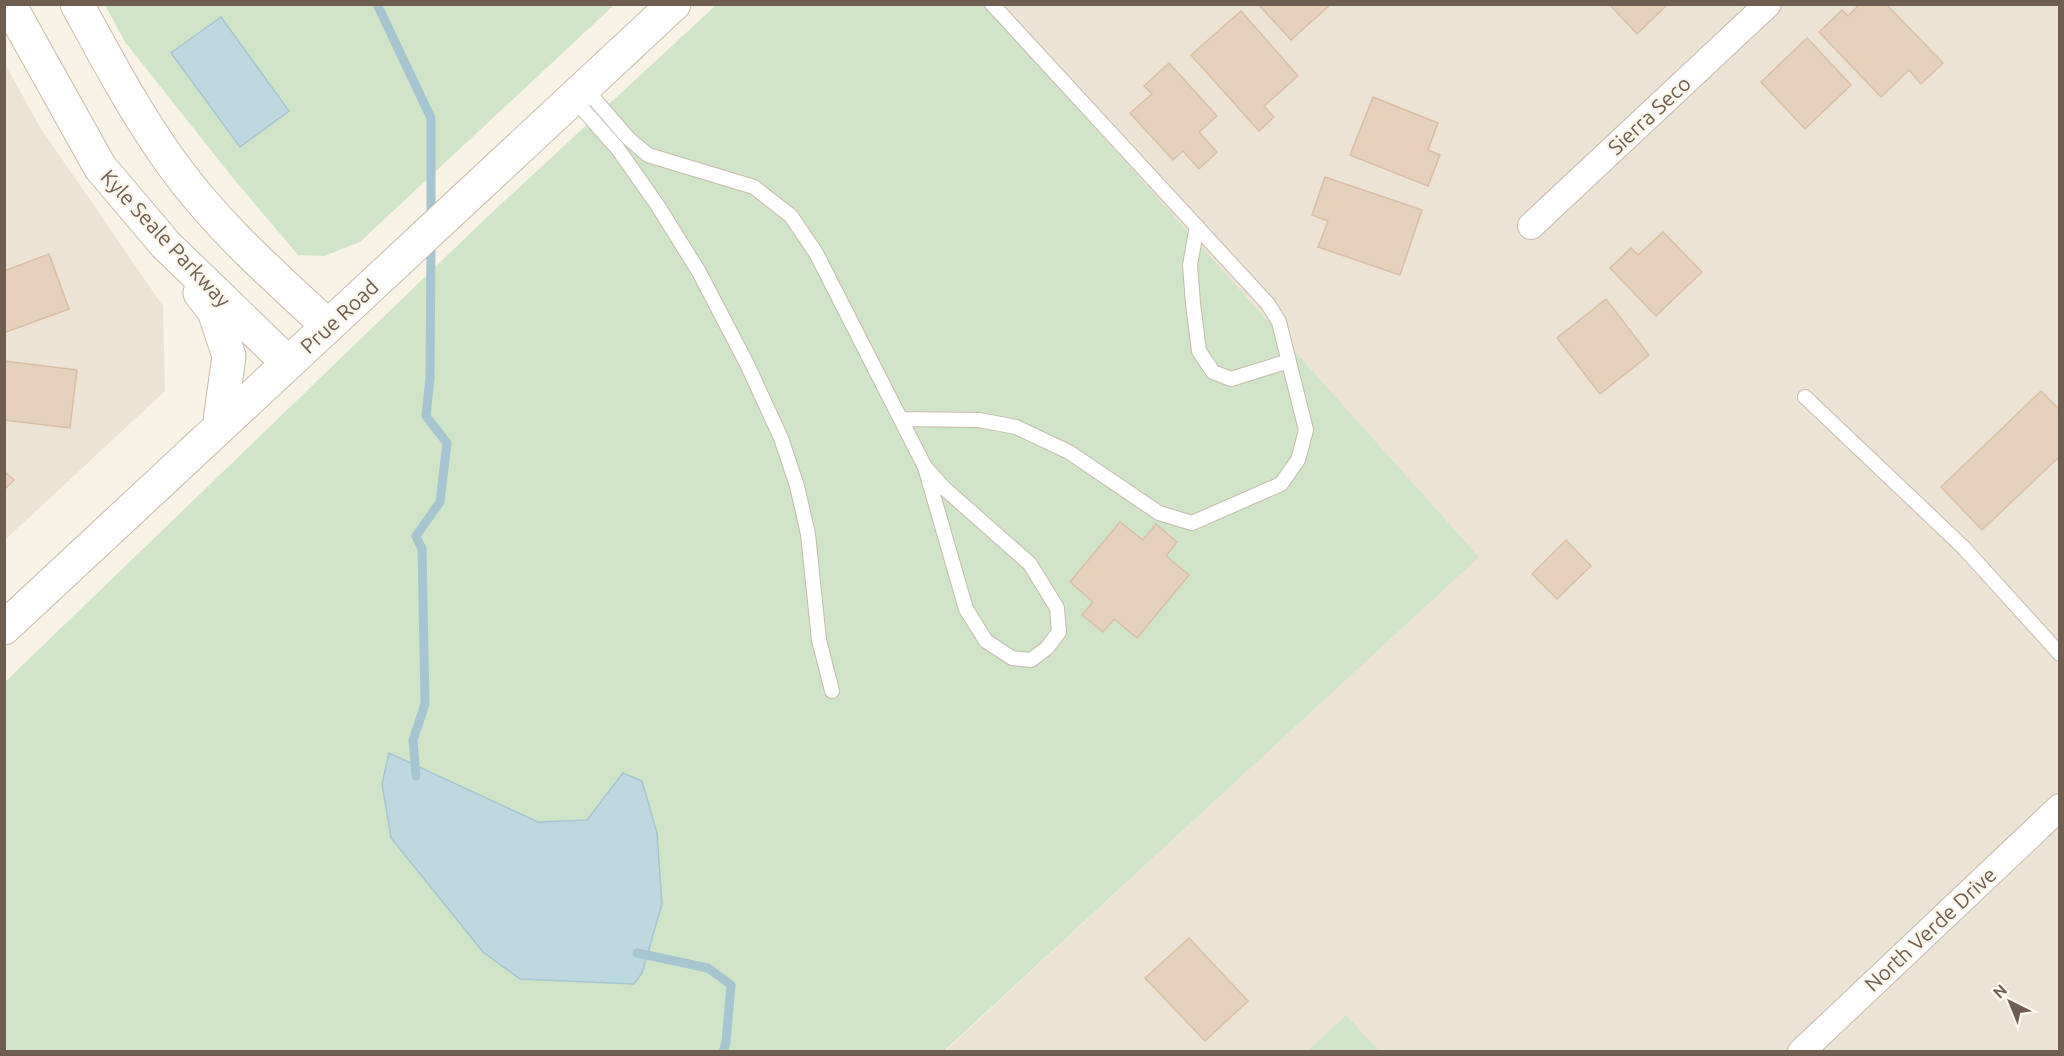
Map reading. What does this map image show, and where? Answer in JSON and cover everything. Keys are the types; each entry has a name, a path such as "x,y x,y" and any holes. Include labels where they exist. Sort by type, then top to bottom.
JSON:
{"main road":[{"name":"Kyle Seale Parkway","path":"9,4 100,167 165,242 288,363"},
{"path":"77,4 133,107 174,167 243,248 328,326"},
{"name":"Prue Road","path":"4,628 674,4"},
{"path":"165,242 214,311 229,356 219,428"}],"street":[{"name":"Sierra Seco","path":"1531,226 1768,4"},
{"name":"North Verde Drive","path":"1801,1052 2060,807"}],"lane":[{"path":"902,419 979,420 1016,427 1069,452 1159,513 1192,523 1281,484 1298,460 1306,430 1279,322 1268,304 992,4"},
{"path":"574,97 648,155 754,187 791,216 816,253 926,467 966,609 986,641 1012,658 1031,660 1047,648 1059,632 1057,608 1030,564 944,488 926,467"},
{"path":"574,97 618,148 664,215 699,272 781,438 797,486 808,534 819,640 832,691"},
{"path":"1197,226 1191,265 1193,303 1199,351 1213,372 1231,379 1289,361"},
{"path":"1805,397 1963,547 2060,654"}],"shaded area":[{"path":"985,5 2059,5 2059,1051 944,1052 1478,557"},
{"path":"4,62 40,127 163,306 165,391 5,540"}],"green space":[{"path":"105,5 614,5 360,242 324,256 298,255 233,178 125,42"},
{"path":"716,5 985,5 1479,557 944,1051 5,1051 4,683 486,218"},
{"path":"1346,1015 1379,1051 1308,1051"}],"water":[{"path":"221,17 289,111 240,147 171,53"},
{"path":"389,753 538,822 587,820 623,773 642,781 657,833 662,904 642,973 634,984 520,979 483,952 391,838 382,784"}],"building":[{"path":"1258,4 1331,4 1291,40"},
{"path":"1609,4 1668,4 1637,34"},
{"path":"1860,4 1886,4 1943,63 1921,84 1909,70 1881,97 1819,32 1842,10 1848,16"},
{"path":"1241,11 1298,76 1264,106 1274,117 1259,131 1191,55"},
{"path":"1807,38 1851,85 1805,129 1761,82"},
{"path":"1169,63 1217,116 1199,132 1217,152 1199,169 1183,151 1173,160 1130,113 1152,94 1144,86"},
{"path":"1373,97 1438,123 1428,150 1440,155 1428,186 1350,155"},
{"path":"1325,177 1422,210 1400,275 1318,247 1328,221 1312,215"},
{"path":"1663,232 1702,272 1656,316 1610,268 1631,248 1638,255"},
{"path":"49,254 69,309 6,332 4,328 4,271"},
{"path":"1606,299 1649,355 1600,394 1557,338"},
{"path":"4,361 77,370 70,428 4,420"},
{"path":"2041,391 2060,410 2060,456 1982,530 1941,487"},
{"path":"4,471 14,480 4,490"},
{"path":"1120,522 1143,540 1156,524 1177,542 1166,556 1189,575 1137,638 1114,619 1103,632 1082,615 1093,602 1070,582"},
{"path":"1566,540 1591,566 1557,599 1532,574"},
{"path":"1189,938 1248,1001 1205,1041 1145,978"}],"waterway":[{"path":"377,4 431,118 431,218"},
{"path":"416,776 413,740 425,704 422,549 416,536 440,502 447,443 426,416 430,378 431,241"},
{"path":"637,953 708,968 731,985 723,1052"}]}
